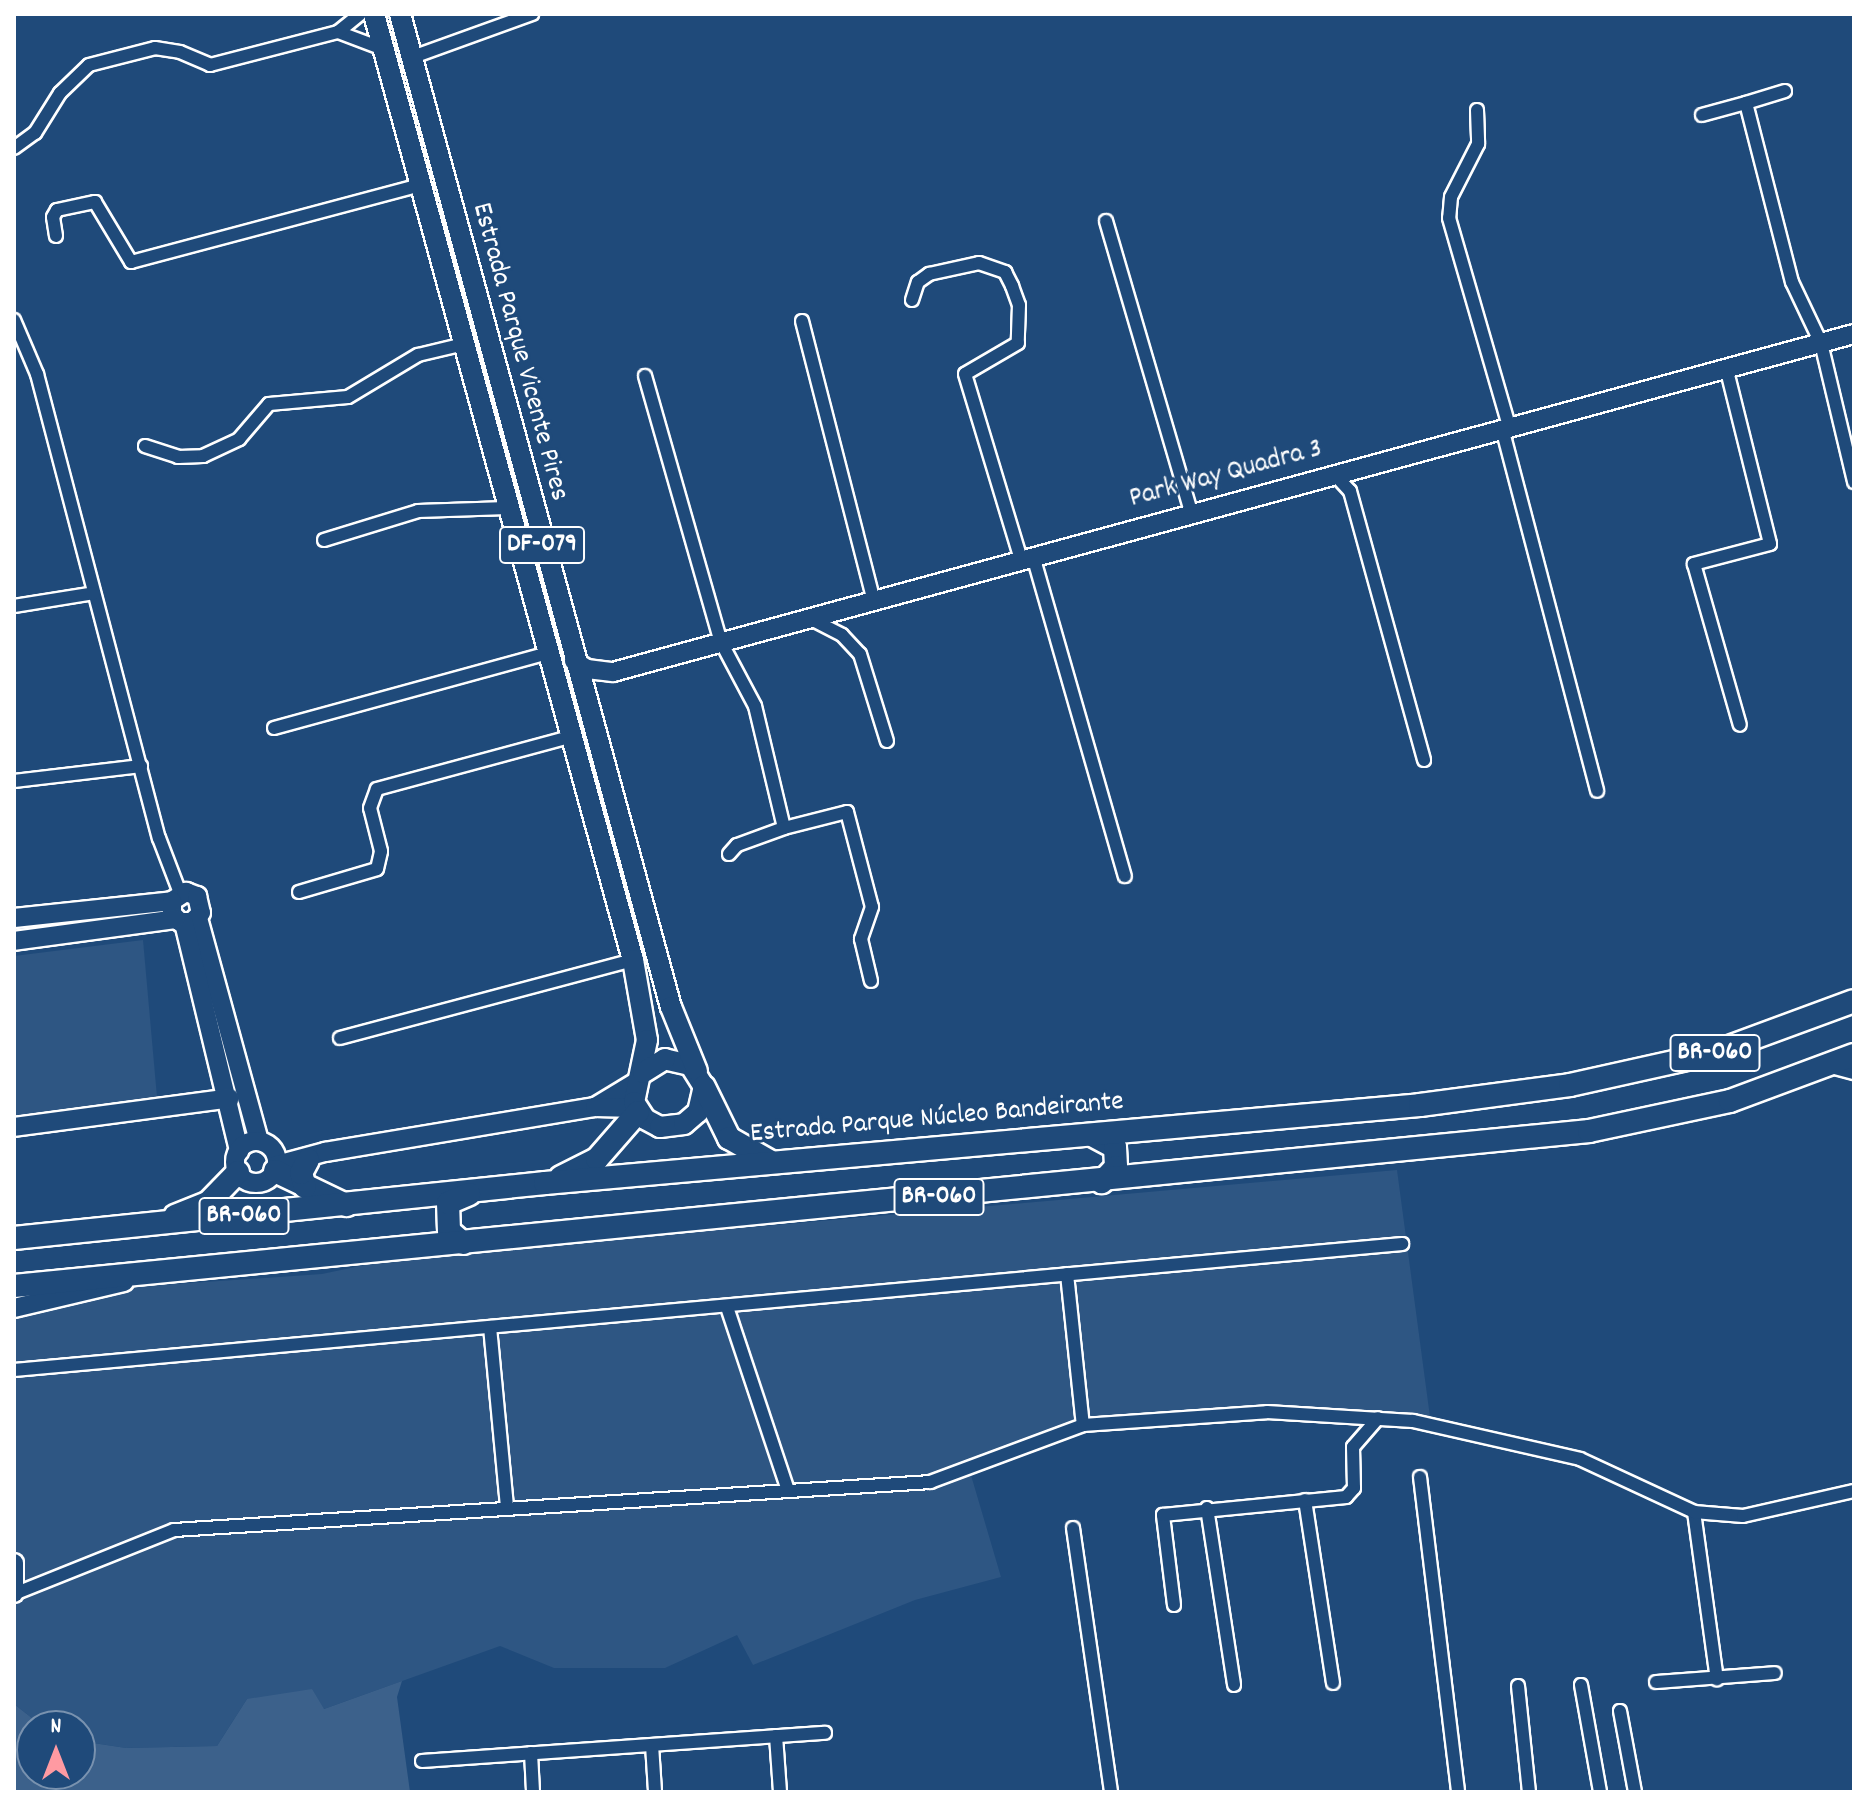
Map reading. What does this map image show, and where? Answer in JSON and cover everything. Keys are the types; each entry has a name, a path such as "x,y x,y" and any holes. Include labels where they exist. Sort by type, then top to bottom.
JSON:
{"highway":[{"name":"Estrada Parque Núcleo Bandeirante","path":"14,1238 149,1227 545,1183 779,1165 1420,1105 1570,1085 1710,1054 1854,1001"},
{"name":"BR-060","path":"14,1286 1102,1182 1589,1131 1730,1101 1854,1055"},
{"path":"700,1079 729,1138 779,1165"},
{"path":"545,1183 597,1159 638,1110"},
{"path":"1092,1135 1115,1147 1116,1167 1102,1182"},
{"path":"305,1187 301,1173 316,1156"},
{"path":"271,1157 305,1187 347,1205"},
{"path":"149,1227 208,1203 238,1162"},
{"path":"463,1243 449,1231 448,1203 474,1192"}],"main road":[{"name":"Estrada Parque Vicente Pires","path":"374,14 633,960 647,1040 638,1110"},
{"name":"Estrada Parque Vicente Pires","path":"400,14 498,384 671,1007 700,1079"},
{"path":"476,392 488,381 498,384"},
{"path":"638,1110 660,1127 684,1124 698,1112 700,1079 682,1061 665,1059 640,1077"}],"street":[{"path":"14,148 35,133 60,93 89,65 155,48 180,52 210,65 338,32 360,14"},
{"path":"410,58 532,14"},
{"path":"338,32 383,49"},
{"path":"1702,115 1785,91"},
{"path":"1746,103 1792,282 1821,343 1854,482"},
{"path":"1477,110 1478,144 1451,197 1449,218 1506,427 1597,791"},
{"path":"56,236 57,210 95,202 131,262 420,185"},
{"path":"1106,221 1192,515"},
{"path":"912,300 918,282 929,274 979,263 1005,272 1012,286 1019,305 1018,343 965,374 1027,558 1125,876"},
{"path":"14,320 182,911 230,1098 238,1162 257,1183 271,1157 182,911"},
{"path":"802,321 874,601"},
{"name":"Park Way Quadra 3","path":"587,698 613,672 1854,334"},
{"path":"145,446 178,457 203,456 239,439 269,404 348,397 418,355 464,344"},
{"path":"1726,367 1770,544 1694,564 1740,725"},
{"path":"645,376 721,642 755,706 784,828"},
{"path":"1350,491 1355,469"},
{"path":"1335,475 1350,491 1424,760"},
{"path":"324,540 427,509 507,508"},
{"path":"14,606 94,593"},
{"path":"809,618 842,635 860,654 887,741"},
{"path":"274,728 551,652"},
{"path":"574,661 587,669 613,672"},
{"path":"299,892 377,869 381,851 370,808 377,789 573,736"},
{"path":"14,781 141,766"},
{"path":"729,854 737,845 784,828 847,812 872,907 861,939 871,981"},
{"path":"14,918 85,910 182,911"},
{"path":"85,910 87,932"},
{"path":"14,941 87,932 182,911"},
{"path":"340,1038 633,960"},
{"path":"1828,1066 1854,1073"},
{"path":"595,1107 640,1077"},
{"path":"14,1127 230,1098"},
{"path":"238,1162 271,1157 316,1156 595,1107 638,1110"},
{"path":"14,1370 1402,1244"},
{"path":"14,1308 168,1271"},
{"path":"1067,1274 1083,1425"},
{"path":"727,1307 788,1490"},
{"path":"490,1327 507,1508"},
{"path":"14,1563 14,1594 174,1530 930,1482 1083,1425 1267,1412 1378,1418 1580,1459 1694,1512 1743,1516 1854,1491"},
{"path":"1174,1605 1163,1515 1207,1508 1346,1497 1354,1488 1353,1447 1378,1418"},
{"path":"1420,1477 1458,1792"},
{"path":"1305,1500 1333,1683"},
{"path":"1207,1508 1234,1685"},
{"path":"1694,1512 1717,1679"},
{"path":"1073,1528 1111,1792"},
{"path":"1656,1682 1775,1673"},
{"path":"1581,1685 1600,1792"},
{"path":"1518,1686 1529,1792"},
{"path":"1620,1711 1635,1792"},
{"path":"422,1761 825,1733"},
{"path":"776,1736 780,1792"},
{"path":"652,1745 655,1792"},
{"path":"531,1753 533,1792"}],"shaded area":[{"path":"143,940 157,1097 14,1117 14,956"},
{"path":"1397,1170 1430,1417 1204,1408 1083,1423 968,1465 1001,1577 915,1600 753,1665 737,1635 665,1668 554,1668 500,1646 324,1709 247,1699 217,1746 126,1748 96,1743 96,1710 22,1710 14,1704 14,1295 322,1274 393,1259"},
{"path":"402,1681 397,1697 410,1792 14,1792 14,1704 22,1710 16,1710 16,1790 96,1790 96,1743 126,1748 217,1746 247,1699 312,1689 324,1709"}]}
